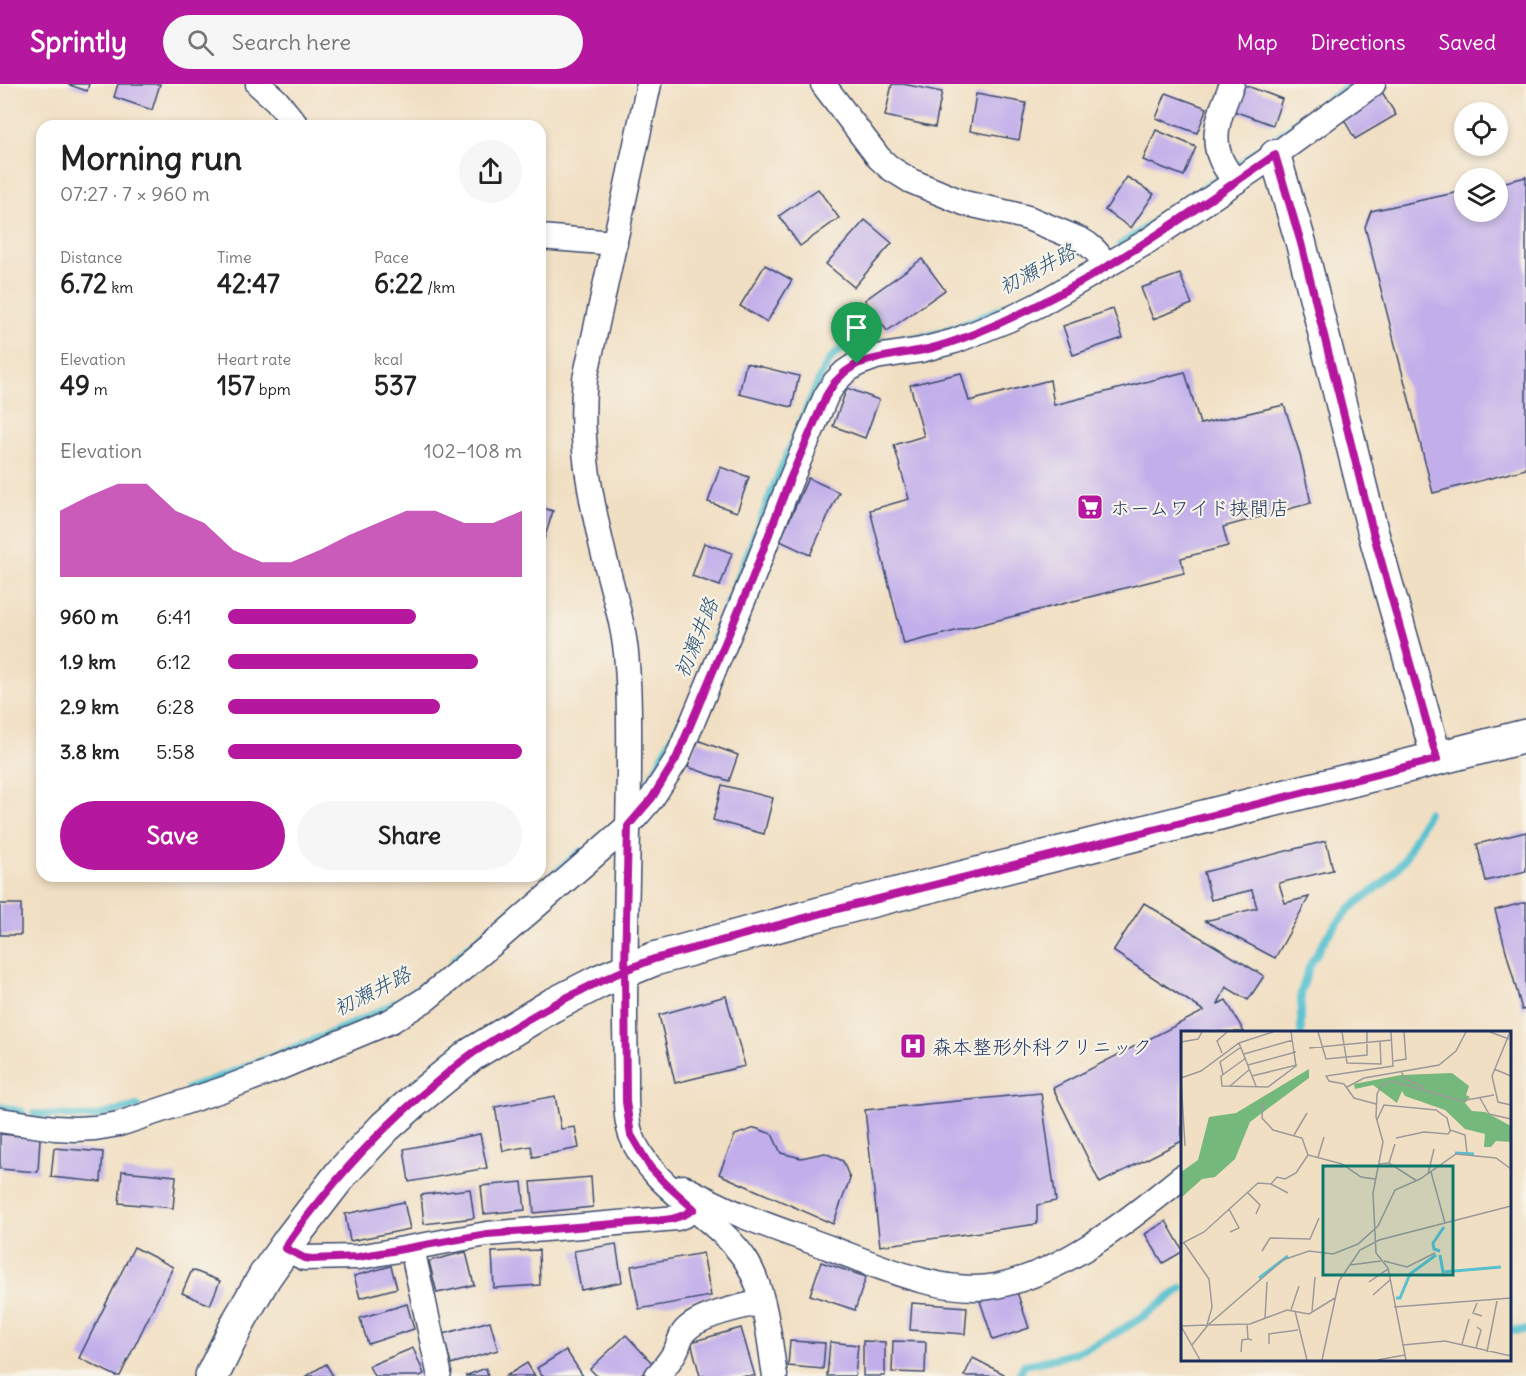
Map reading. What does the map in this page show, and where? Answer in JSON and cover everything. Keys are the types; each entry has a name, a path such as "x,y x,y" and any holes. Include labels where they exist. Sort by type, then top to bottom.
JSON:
{"main road":[{"path":"212,1376 240,1319 265,1276 327,1192 385,1127 472,1054 524,1022 625,970 675,953 834,910 1526,736"}],"street":[{"path":"258,84 276,100 292,120"},
{"path":"649,84 585,379 583,407 583,432 591,495 626,654 629,702 625,970 626,1102 631,1135 650,1167 727,1238 746,1260 755,1278 762,1302 775,1376"},
{"path":"823,84 879,158 896,172 926,188 964,203 1013,214 1081,240 1095,250 1107,265"},
{"path":"1232,84 1222,107 1215,138 1220,158 1235,182"},
{"path":"0,1120 75,1129 119,1124 224,1089 345,1041 390,1021 426,999 628,826 652,798 676,759 826,396 845,372 857,364 876,357 938,346 985,329 1040,304 1145,243 1275,155 1373,84"},
{"path":"1275,155 1301,243 1373,532 1437,759"},
{"path":"546,237 615,243"},
{"path":"650,1167 739,1215 903,1275 946,1285 976,1288 993,1287 1043,1272 1107,1234 1139,1212 1181,1178"},
{"path":"285,1248 304,1258 312,1259 358,1257 487,1234 671,1219 685,1215 694,1209"},
{"path":"412,1248 439,1372"},
{"path":"657,1376 669,1363 687,1329 720,1312 762,1302"}],"building":[{"path":"67,84 89,84 87,91"},
{"path":"118,84 160,84 152,110 114,97"},
{"path":"892,84 942,92 935,127 885,116"},
{"path":"1242,84 1282,99 1273,125 1231,110"},
{"path":"1382,92 1396,115 1355,139 1342,116"},
{"path":"1166,93 1207,108 1197,133 1156,118"},
{"path":"976,94 1026,103 1019,140 970,131"},
{"path":"1156,130 1196,147 1184,176 1143,160"},
{"path":"1127,177 1154,194 1131,228 1105,210"},
{"path":"1526,177 1526,469 1433,493 1365,227 1371,211 1454,193 1454,222 1508,222 1508,181"},
{"path":"818,189 839,218 800,246 779,216"},
{"path":"865,220 892,243 854,287 826,264"},
{"path":"922,259 945,290 887,331 865,300"},
{"path":"765,265 792,280 767,322 740,306"},
{"path":"1180,274 1192,304 1153,319 1141,288"},
{"path":"1113,309 1123,338 1073,355 1063,326"},
{"path":"746,363 799,376 792,407 739,394"},
{"name":"ホームワイド挟間店","path":"1185,372 1200,424 1284,405 1300,454 1311,503 1223,527 1228,546 1181,558 1184,573 904,644 870,510 909,499 894,445 924,436 910,385 961,373 969,401 1050,380 1054,405"},
{"path":"847,388 879,400 865,438 833,426"},
{"path":"720,467 749,477 737,512 708,502"},
{"path":"808,478 839,492 810,555 780,541"},
{"path":"546,509 553,511 546,533"},
{"path":"704,543 732,553 720,586 692,576"},
{"path":"697,740 738,755 729,781 688,767"},
{"path":"722,785 773,798 764,834 713,820"},
{"path":"1526,832 1526,871 1486,881 1477,844"},
{"path":"1326,841 1333,870 1279,883 1285,903 1309,897 1275,958 1205,921 1257,908 1252,890 1211,900 1204,872"},
{"path":"1526,902 1526,1009 1522,1010 1495,910"},
{"path":"1144,903 1264,976 1248,1000 1226,987 1218,1004 1226,1000 1243,1031 1181,1031 1181,1142 1100,1183 1053,1088 1204,1011 1113,951"},
{"path":"0,904 21,904 21,935 0,935"},
{"path":"726,996 745,1066 675,1083 659,1015"},
{"path":"1041,1093 1056,1201 1037,1205 1037,1224 880,1246 865,1110"},
{"path":"555,1096 561,1129 575,1127 579,1148 533,1157 531,1146 503,1151 495,1107"},
{"path":"755,1128 772,1134 781,1153 801,1158 825,1153 843,1161 850,1179 833,1224 719,1174 735,1135"},
{"path":"0,1134 40,1138 38,1172 0,1169"},
{"path":"480,1134 487,1168 409,1182 404,1149"},
{"path":"54,1148 103,1152 101,1182 51,1177"},
{"path":"122,1171 176,1176 173,1208 119,1203"},
{"path":"591,1177 593,1207 534,1213 531,1182"},
{"path":"522,1182 525,1210 484,1214 481,1186"},
{"path":"470,1189 474,1218 424,1224 421,1195"},
{"path":"404,1202 410,1229 350,1241 345,1214"},
{"path":"1166,1221 1181,1247 1181,1253 1163,1263 1145,1234"},
{"path":"616,1244 622,1282 581,1290 574,1251"},
{"path":"134,1247 173,1267 120,1376 116,1376 79,1358"},
{"path":"539,1250 540,1285 494,1288 492,1252"},
{"path":"466,1252 474,1285 437,1293 429,1261"},
{"path":"703,1253 711,1296 639,1309 631,1266"},
{"path":"821,1262 866,1277 855,1310 810,1295"},
{"path":"391,1266 397,1288 360,1298 354,1276"},
{"path":"192,1270 220,1281 210,1305 182,1293"},
{"path":"1016,1289 1029,1328 993,1340 980,1301"},
{"path":"912,1303 967,1307 965,1334 910,1330"},
{"path":"407,1304 414,1329 368,1344 360,1318"},
{"path":"490,1321 498,1350 451,1364 443,1334"},
{"path":"741,1328 755,1376 700,1376 691,1342"},
{"path":"626,1335 653,1364 640,1376 597,1376 590,1369"},
{"path":"790,1341 825,1343 823,1369 788,1366"},
{"path":"863,1341 885,1342 885,1376 863,1376"},
{"path":"893,1341 926,1342 925,1373 892,1372"},
{"path":"830,1342 858,1345 855,1376 827,1376"},
{"path":"413,1348 424,1374 420,1376 374,1376 369,1366"},
{"path":"566,1350 583,1376 542,1376 537,1368"},
{"path":"973,1358 1004,1374 1004,1376 964,1376"},
{"path":"527,1363 535,1376 506,1376"},
{"path":"326,1364 333,1376 306,1376"},
{"path":"486,1368 488,1376 465,1376"}],"waterway":[{"name":"初瀬井路","path":"1120,245 1241,163 1351,84"},
{"name":"初瀬井路","path":"715,638 772,491 821,375 833,356 845,348 873,342 923,337 945,331 980,318 1047,287"},
{"name":"初瀬井路","path":"635,798 651,779 682,719"},
{"path":"1301,1031 1301,992 1310,965 1327,936 1349,909 1385,882 1404,860 1428,812"},
{"name":"初瀬井路","path":"546,881 581,851"},
{"name":"初瀬井路","path":"454,960 545,882"},
{"name":"初瀬井路","path":"188,1089 356,1022 396,1002 433,978"},
{"name":"初瀬井路","path":"34,1114 93,1117 137,1106"},
{"name":"初瀬井路","path":"0,1107 22,1112"},
{"path":"1019,1376 1024,1365 1072,1353 1120,1331 1181,1289"},
{"path":"1511,1331 1526,1330"}],"place":[{"name":"ホームワイド挟間店","path":"1090,507"},
{"name":"森本整形外科クリニック","path":"913,1046"}],"route":[{"path":"857,364 835,382 826,396 676,759 652,798 628,826 625,970 551,1006 472,1054 439,1080 385,1127 363,1150 320,1200 285,1248 304,1258 312,1259 358,1257 487,1234 664,1220 685,1215 694,1209 650,1167 631,1135 626,1102 625,970 654,959 834,910 1437,759 1373,532 1301,243 1275,155 1145,243 1040,304 955,341 921,350 876,357 857,364"}]}
